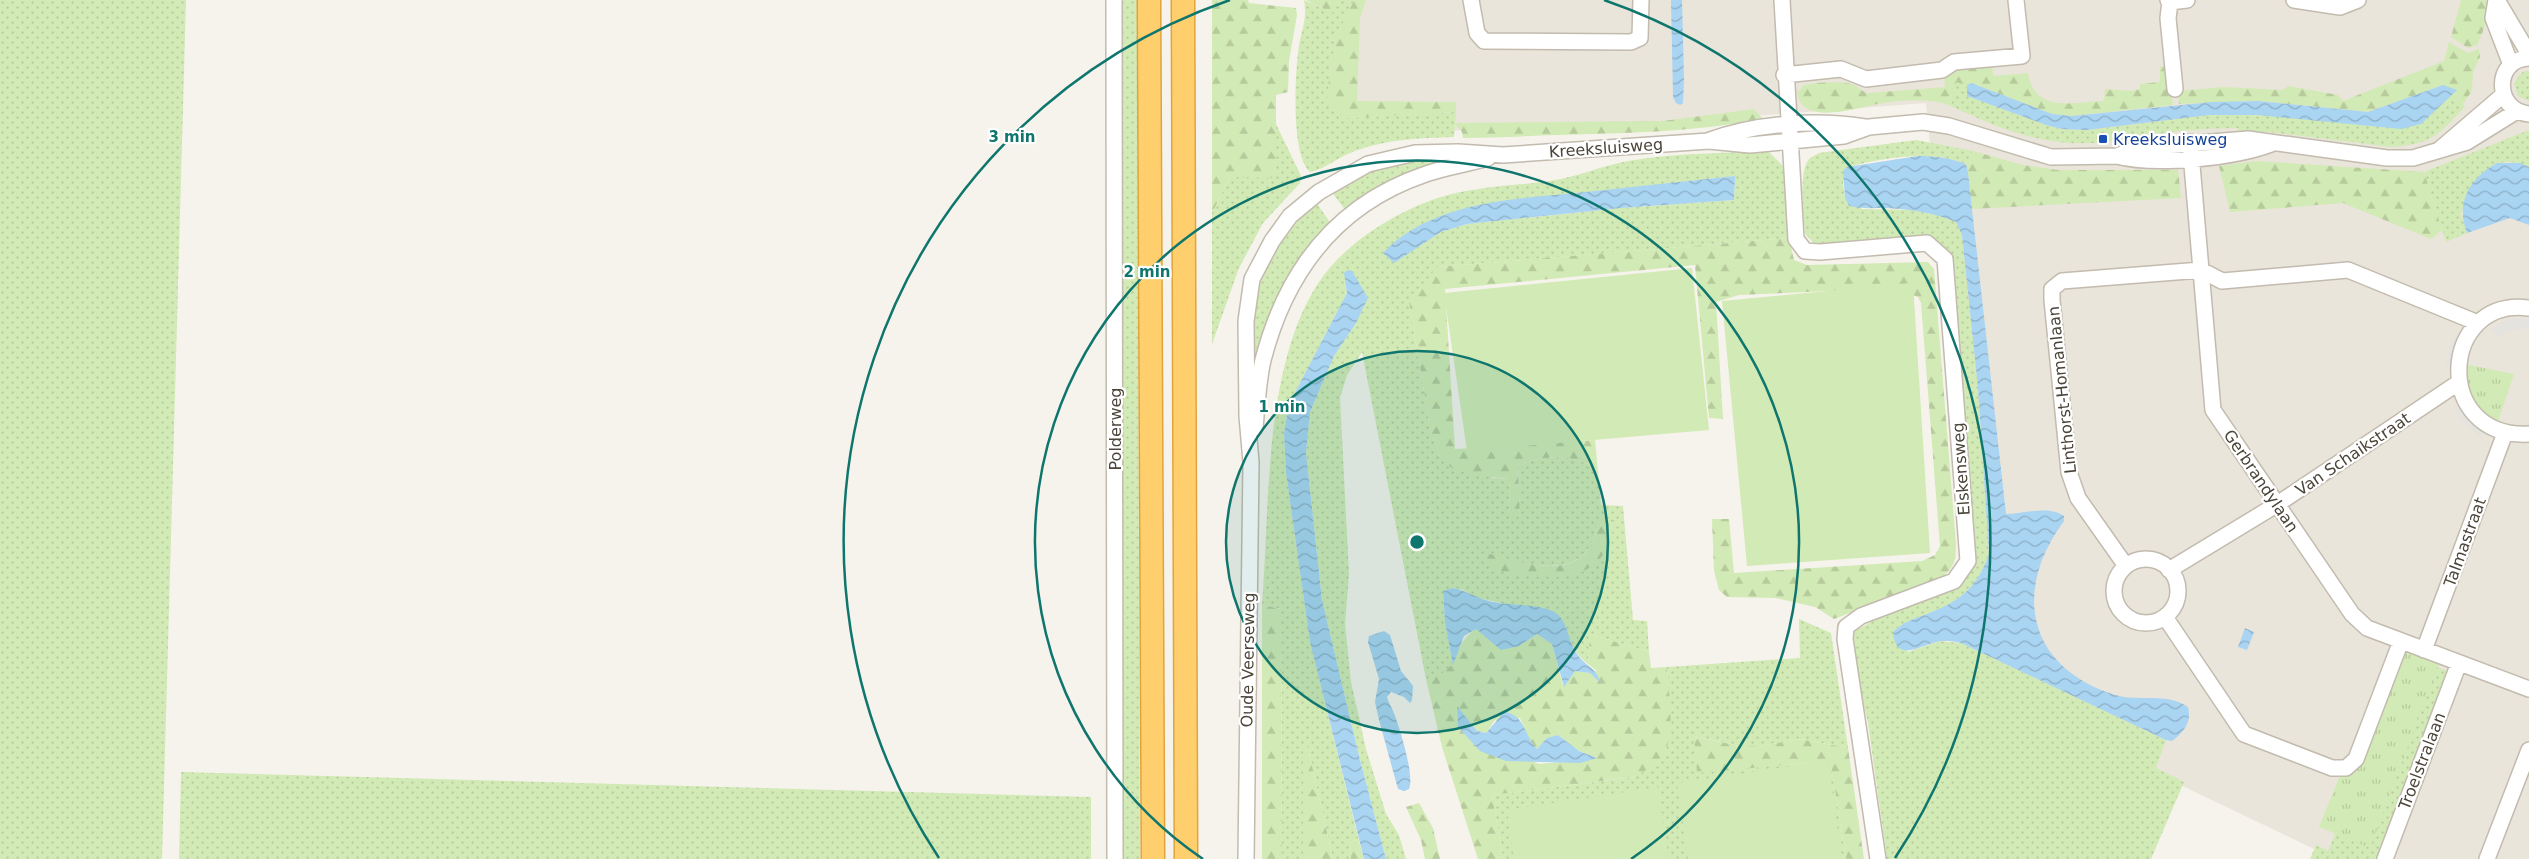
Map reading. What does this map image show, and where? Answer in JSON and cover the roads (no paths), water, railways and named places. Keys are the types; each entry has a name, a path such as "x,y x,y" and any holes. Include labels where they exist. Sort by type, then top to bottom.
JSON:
{"highway":[{"path":"1149,0 1154,859"},
{"path":"1183,0 1186,859"}],"street":[{"name":"Polderweg","path":"1114,0 1115,859"},
{"path":"1471,0 1477,33 1484,41 1631,42 1640,38 1642,0"},
{"path":"1782,0 1788,133"},
{"path":"1784,75 1841,69 1866,79 1942,70 1954,62 2022,56 2016,0"},
{"path":"2174,89 2168,18 2169,1 2188,0"},
{"path":"2294,0 2340,7 2358,0"},
{"path":"2497,0 2529,54"},
{"path":"2497,0 2493,18 2512,65"},
{"path":"2523,112 2506,102 2503,95 2503,79 2512,65 2529,58"},
{"name":"Kreeksluisweg","path":"2436,153 2503,95"},
{"name":"Kreeksluisweg","path":"2117,156 2138,148 2190,142 2248,139 2272,144 2387,158 2413,158 2436,153 2467,142 2523,112"},
{"name":"Kreeksluisweg","path":"1319,192 1368,164 1389,158 1424,153 1503,155 1709,141 1739,131 1788,133 1842,123 1869,128 1922,122 1949,126 2051,157 2117,156 2135,161 2191,158 2249,152 2272,144"},
{"name":"Elskensweg","path":"1788,133 1796,239 1805,250 1820,252 1927,243 1945,259 1968,561 1954,581 1861,616 1846,627 1845,639 1878,859"},
{"name":"Gerbrandylaan","path":"2190,142 2213,410 2352,614 2367,628 2529,690"},
{"name":"Kreeksluisweg","path":"1341,222 1354,210 1382,193 1426,174 1503,155"},
{"name":"Oude Veerseweg","path":"1246,859 1251,462 1247,407 1246,321 1252,279 1272,241 1290,216 1319,192"},
{"name":"Oude Veerseweg","path":"1251,462 1263,362 1274,326 1291,287 1307,261 1326,235 1341,222"},
{"path":"2200,270 2222,282 2348,270 2478,323"},
{"name":"Linthorst-Homanlaan","path":"2126,566 2078,498 2068,472 2052,289 2062,281 2200,270"},
{"path":"2529,308 2519,307 2497,311 2478,323 2465,340 2458,361 2458,383 2466,404 2480,420 2491,428 2505,433 2529,434"},
{"name":"Van Schaikstraat","path":"2169,570 2276,505 2458,383"},
{"name":"Talmastraat","path":"2424,650 2505,433"},
{"path":"2142,560 2151,560 2169,570 2176,581 2177,597 2175,604 2165,617 2146,623 2136,622 2120,610 2114,592 2119,573 2126,566 2142,560"},
{"path":"2165,617 2244,734 2332,768 2346,768 2356,759 2401,641"},
{"name":"Troelstralaan","path":"2385,859 2459,663"},
{"path":"2487,859 2529,750"}],"water":[{"path":"1671,0 1682,0 1684,79 1683,103 1680,105 1676,103 1673,97"},
{"path":"1971,83 2052,114 2072,116 2212,102 2258,101 2368,112 2443,85 2457,90 2421,124 2401,129 2258,115 2209,115 2086,130 2062,129 2046,125 1967,96 1967,85"},
{"path":"1918,156 1954,160 1966,164 2006,514 2051,511 2064,516 2064,521 2048,547 2038,574 2034,599 2037,624 2046,646 2063,666 2085,682 2115,695 2134,698 2162,698 2180,702 2188,707 2188,722 2180,734 2172,741 2166,740 1961,643 1942,641 1905,650 1899,648 1895,642 1893,632 1901,626 1949,604 1966,592 1979,576 1989,554 1978,388 1962,235 1956,222 1938,216 1902,209 1853,207 1849,206 1845,198 1843,171 1847,167"},
{"path":"2497,163 2520,163 2529,167 2529,225 2510,218 2467,233 2463,211 2467,192 2479,176"},
{"path":"1735,176 1734,200 1621,208 1467,224 1441,232 1394,263 1383,253 1404,235 1428,221 1454,211 1482,204 1540,196"},
{"path":"1348,270 1352,271 1368,298 1356,323 1334,356 1310,412 1306,453 1322,600 1386,859 1364,859 1310,642 1286,473 1284,433 1289,404 1347,293 1344,273"},
{"path":"1452,588 1496,603 1534,606 1551,610 1561,618 1577,654 1596,673 1601,683 1590,673 1575,671 1564,687 1552,644 1537,634 1519,646 1501,650 1476,629 1464,636 1453,665 1445,623 1443,591"},
{"path":"2245,628 2254,632 2247,650 2238,647"},
{"path":"1384,631 1390,635 1401,671 1413,686 1410,703 1404,697 1391,692 1387,697 1406,750 1410,782 1409,789 1404,791 1398,789 1375,702 1379,679 1368,642 1369,636"},
{"path":"1457,706 1477,731 1486,733 1504,712 1511,714 1520,721 1537,749 1547,738 1558,735 1579,751 1597,758 1580,763 1506,761 1480,751 1458,727"}],"place":[{"name":"Kreeksluisweg","path":"2103,139"}]}
